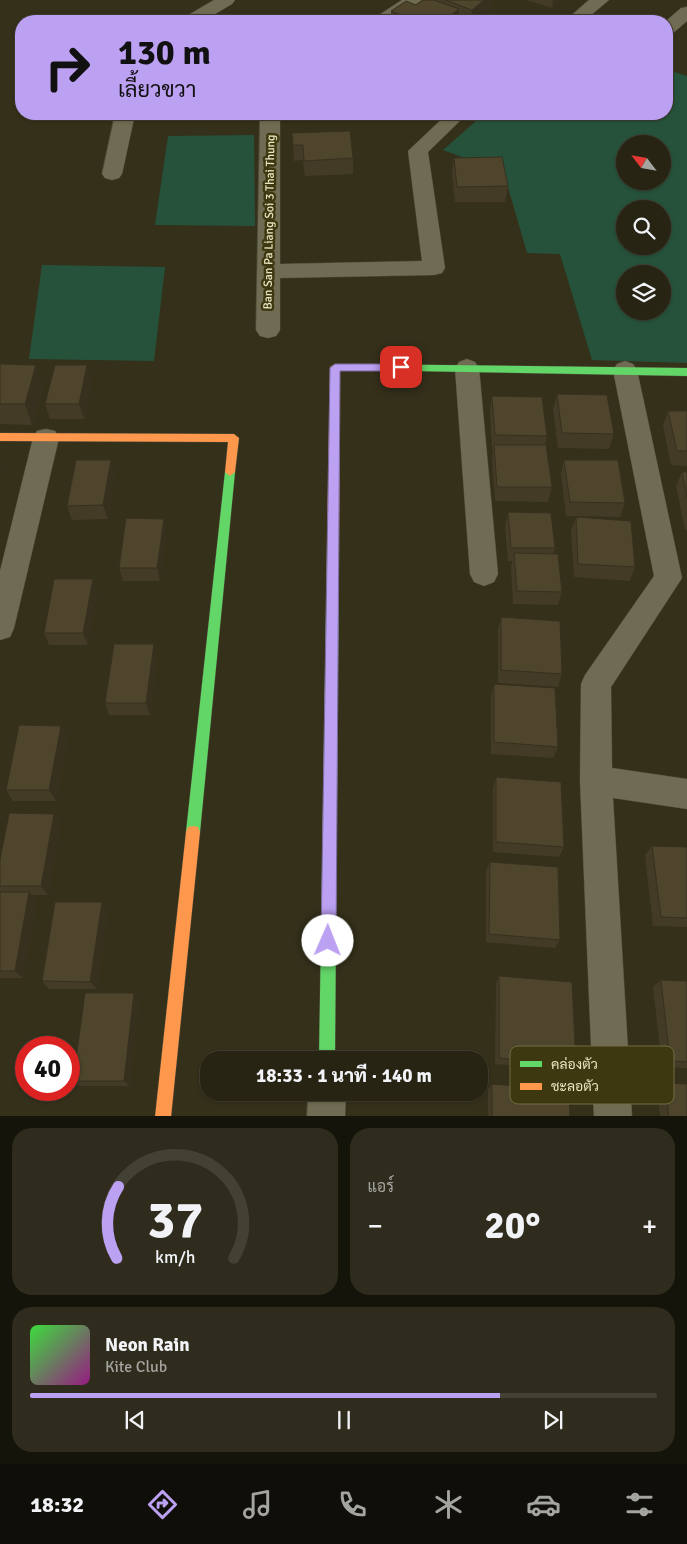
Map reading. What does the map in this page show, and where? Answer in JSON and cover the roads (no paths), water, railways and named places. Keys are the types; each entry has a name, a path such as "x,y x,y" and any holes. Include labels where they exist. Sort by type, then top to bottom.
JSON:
{"street":[{"path":"208,15 226,0"},
{"path":"391,15 413,0"},
{"path":"581,15 600,0"},
{"path":"673,24 687,12"},
{"path":"112,174 124,120"},
{"name":"Ban San Pa Liang Soi 3 Thai Thung","path":"268,330 270,120"},
{"path":"268,270 434,268 418,151 446,120"},
{"path":"327,1051 335,368 687,372"},
{"path":"467,368 484,574"},
{"path":"609,1046 596,781 596,684 668,578 625,370"},
{"path":"0,437 234,438 163,1116"},
{"path":"0,628 46,438"},
{"path":"596,781 687,794"},
{"path":"326,1101 326,1116"}]}
